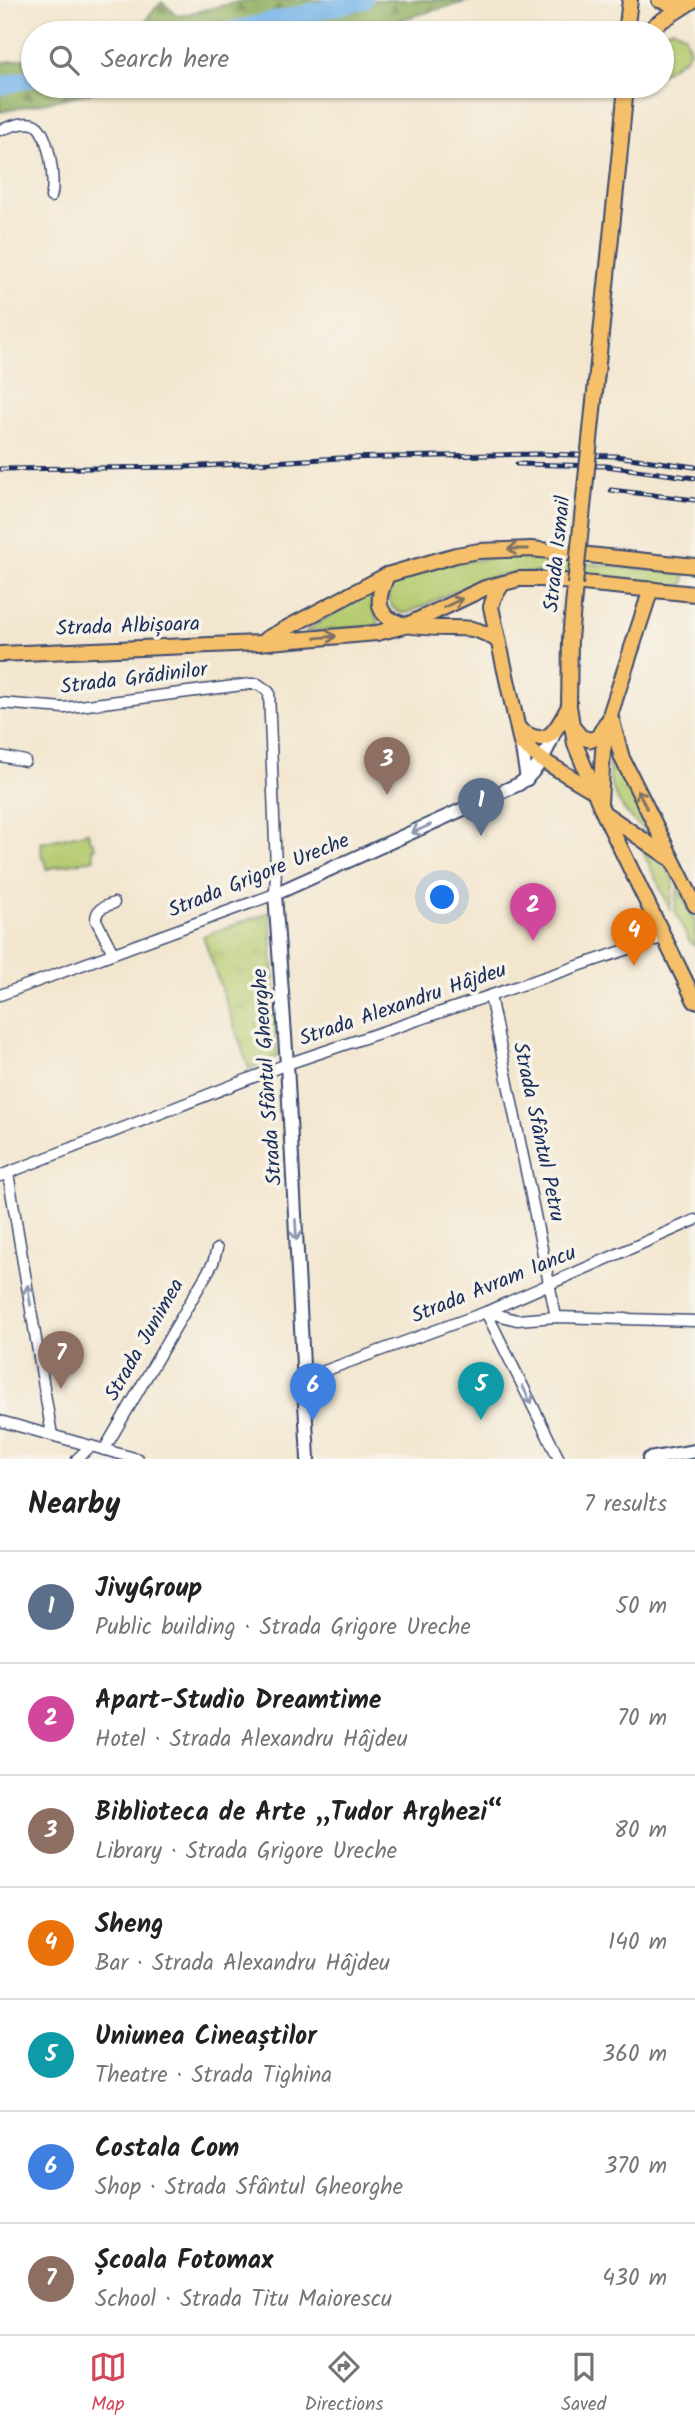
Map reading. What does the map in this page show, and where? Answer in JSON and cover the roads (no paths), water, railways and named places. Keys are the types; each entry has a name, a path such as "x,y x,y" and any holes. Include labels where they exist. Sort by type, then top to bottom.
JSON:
{"main road":[{"path":"627,21 630,0"},
{"path":"659,0 670,3 690,2"},
{"path":"661,21 690,2"},
{"name":"Strada Ismail","path":"625,98 570,639 569,706 575,744 599,803 695,1001"},
{"name":"Strada Albișoara","path":"258,643 387,575 456,555 498,549 531,549 695,566"},
{"path":"387,575 380,595 380,604 389,618 405,626 480,631 497,640"},
{"name":"Strada Albișoara","path":"0,654 258,643 377,633 405,626 485,588 519,579 695,594"},
{"path":"503,583 491,607 519,736 542,760 672,861"},
{"path":"599,803 603,751 611,712 651,589"},
{"path":"519,736 538,739 556,729 569,706"},
{"path":"571,725 586,740 595,739 611,712"},
{"path":"611,712 622,758 695,905"}],"street":[{"path":"0,130 30,123 42,131 54,181 51,197"},
{"name":"Strada Grădinilor","path":"0,703 64,708 258,684 269,692"},
{"name":"Strada Sfântul Gheorghe","path":"269,692 275,894 308,1459"},
{"name":"Strada Grigore Ureche","path":"0,995 275,894 510,789 527,779 542,760 556,729"},
{"path":"519,736 527,779"},
{"path":"0,756 25,761"},
{"path":"113,953 96,920 96,914 114,904"},
{"name":"Strada Alexandru Hâjdeu","path":"4,1174 287,1064 664,937"},
{"name":"Strada Sfântul Petru","path":"490,996 556,1317"},
{"path":"4,1174 52,1435"},
{"name":"Strada Avram Iancu","path":"305,1378 486,1312 695,1220"},
{"name":"Strada Junimea","path":"104,1450 213,1263 217,1249"},
{"path":"486,1312 517,1320 556,1317 695,1321"},
{"path":"486,1312 559,1459"},
{"path":"0,1421 138,1459"},
{"path":"78,1459 91,1447"},
{"path":"649,1459 695,1451"}],"waterway":[{"path":"273,21 364,0"},
{"path":"0,86 21,81"}],"railway":[{"path":"0,469 185,467 340,458 539,454 615,456 695,467"},
{"path":"517,464 606,466 695,478"},
{"path":"611,490 695,500"}],"place":[{"name":"Biblioteca de Arte „Tudor Arghezi“","path":"387,795"},
{"name":"JivyGroup","path":"481,836"},
{"name":"Apart-Studio Dreamtime","path":"533,941"},
{"name":"Sheng","path":"634,966"},
{"name":"Școala Fotomax","path":"61,1389"},
{"name":"Uniunea Cineaștilor","path":"481,1420"},
{"name":"Costala Com","path":"313,1421"}]}
